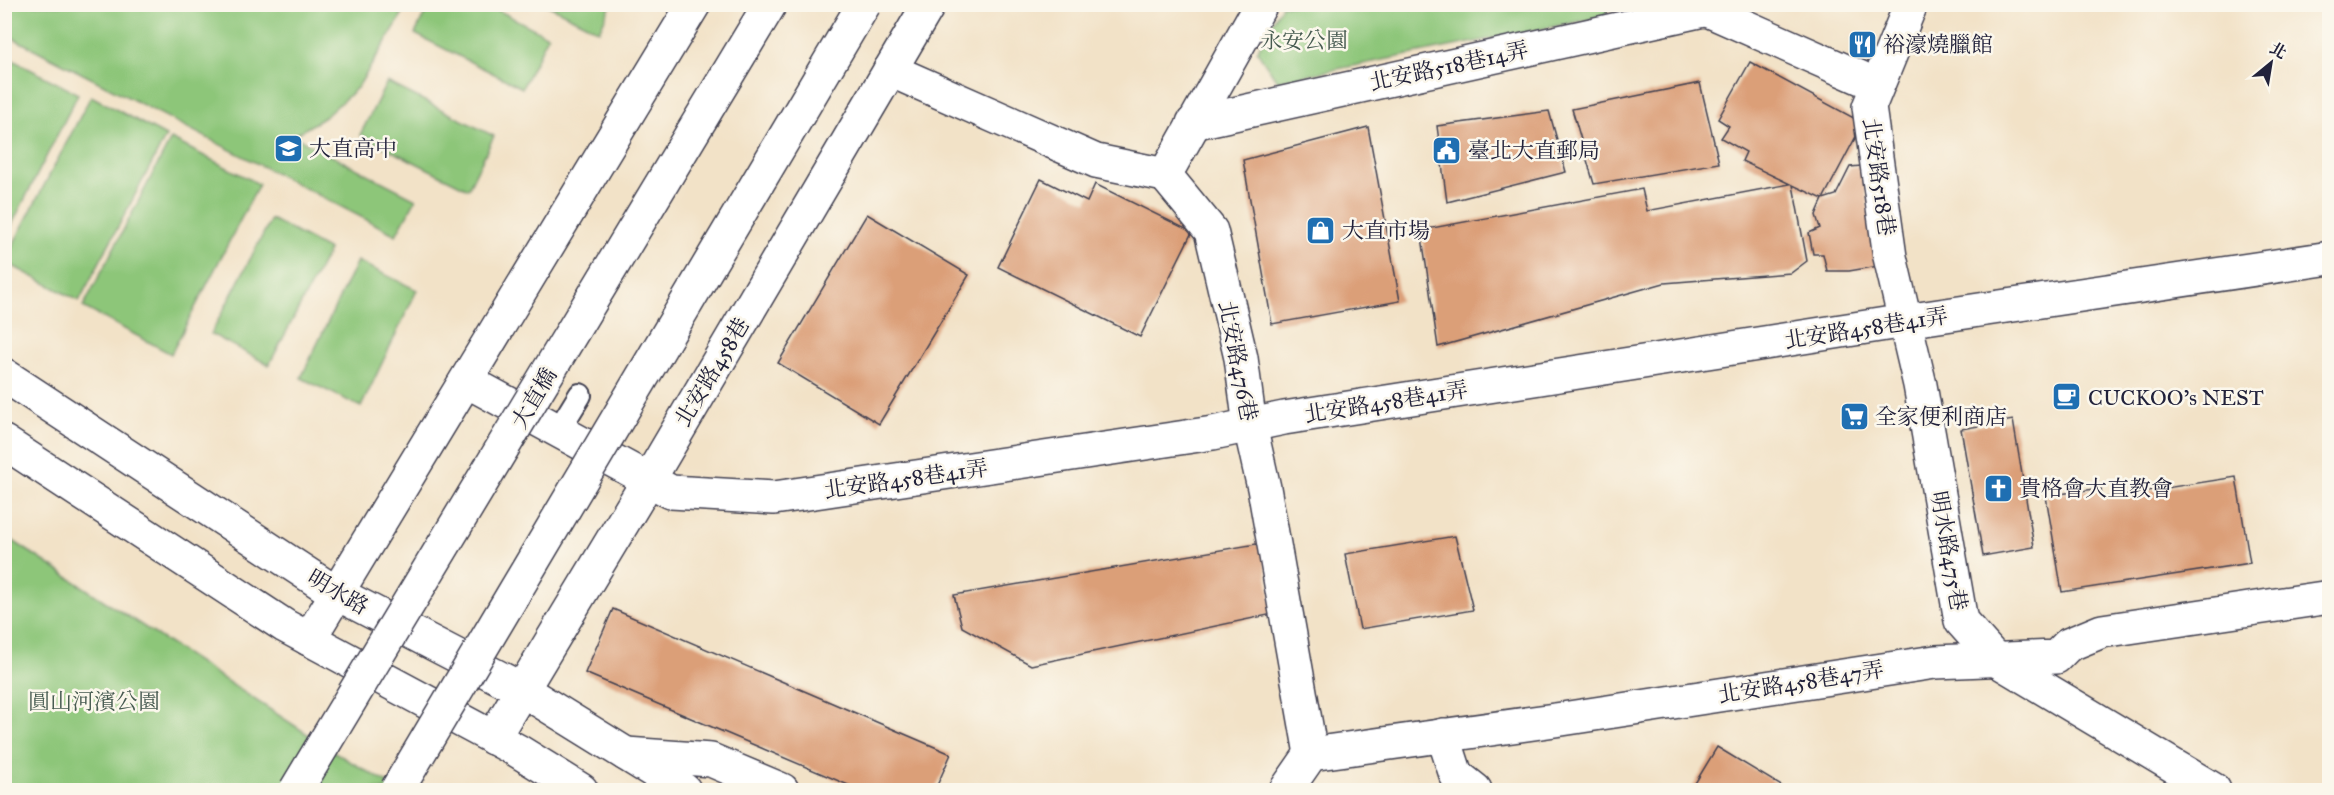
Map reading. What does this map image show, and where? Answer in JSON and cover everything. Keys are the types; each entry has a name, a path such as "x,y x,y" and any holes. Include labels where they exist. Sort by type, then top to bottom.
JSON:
{"street":[{"path":"309,639 694,4"},
{"name":"大直橋","path":"296,790 770,4"},
{"path":"397,790 864,4"},
{"name":"北安路458巷","path":"492,738 648,481 929,4"},
{"path":"890,70 1096,161 1166,175 1261,4"},
{"name":"北安路518巷","path":"1905,321 1890,257 1869,107 1876,85 1911,4"},
{"name":"北安路518巷14弄","path":"1193,123 1699,7 1876,85"},
{"name":"北安路476巷","path":"1166,175 1210,231 1241,358 1250,426 1264,488 1311,754"},
{"name":"北安路458巷41弄","path":"467,381 671,492 774,498 1213,434 1284,418 1905,321 2330,258"},
{"name":"明水路475巷","path":"1905,321 1920,385 1961,621 1995,659 2214,790"},
{"name":"明水路","path":"4,375 336,593 521,689 684,790"},
{"path":"4,442 309,639 492,738 581,790"},
{"name":"北安路458巷47弄","path":"1311,754 1935,662 2056,657 2068,645 2102,631 2330,597"},
{"path":"1443,735 1456,775 1475,790"},
{"path":"626,754 711,760 782,790"},
{"path":"1286,790 1311,754"}],"lane":[{"path":"558,431 580,395"}],"green space":[{"path":"486,4 548,36 522,88 415,34 429,5"},
{"path":"611,4 599,31 547,5"},
{"path":"4,5 403,5 401,17 358,87 325,117 293,136 416,199 396,235 5,34"},
{"name":"永安公園","path":"1282,5 1608,5 1607,16 1277,81 1257,51"},
{"path":"5,56 78,94 5,238"},
{"path":"387,82 494,136 468,189 360,135"},
{"path":"91,96 166,136 79,301 5,260"},
{"path":"171,139 259,184 171,354 83,307"},
{"path":"271,219 329,250 269,365 211,334"},
{"path":"357,261 417,290 361,407 301,378"},
{"name":"圓山河濱公園","path":"4,535 344,758 400,790 5,790"}],"building":[{"path":"1750,62 1863,123 1823,199 1793,185 1807,261 1791,273 1664,283 1438,347 1421,230 1642,189 1647,211 1790,184 1742,161 1746,152 1721,138 1729,126 1718,119"},
{"path":"1700,83 1719,163 1594,184 1572,109"},
{"path":"1549,111 1566,172 1447,202 1437,126"},
{"name":"大直市場","path":"1368,127 1400,301 1272,324 1243,160"},
{"path":"1861,166 1879,266 1849,271 1827,271 1823,254 1813,254 1809,233 1820,228 1816,215 1823,199 1836,195 1850,167"},
{"path":"1041,179 1087,202 1095,184 1192,232 1140,337 998,267"},
{"path":"867,214 969,275 879,424 778,363"},
{"name":"貴格會大直教會","path":"2013,420 2034,547 1983,556 1961,429"},
{"path":"2236,477 2250,563 2062,592 2046,496 2101,488 2102,498"},
{"path":"1455,536 1473,610 1360,629 1345,554"},
{"path":"1262,543 1273,614 1031,665 962,627 954,595"},
{"path":"613,609 951,754 935,790 860,790 585,673"},
{"path":"1717,747 1788,790 1691,790"}],"place":[{"name":"裕濠燒臘館","path":"1862,44"},
{"name":"大直高中","path":"288,148"},
{"name":"臺北大直郵局","path":"1447,150"},
{"name":"大直市場","path":"1321,230"},
{"name":"CUCKOO's NEST","path":"2067,397"},
{"name":"全家便利商店","path":"1854,416"},
{"name":"貴格會大直教會","path":"1998,488"}]}
